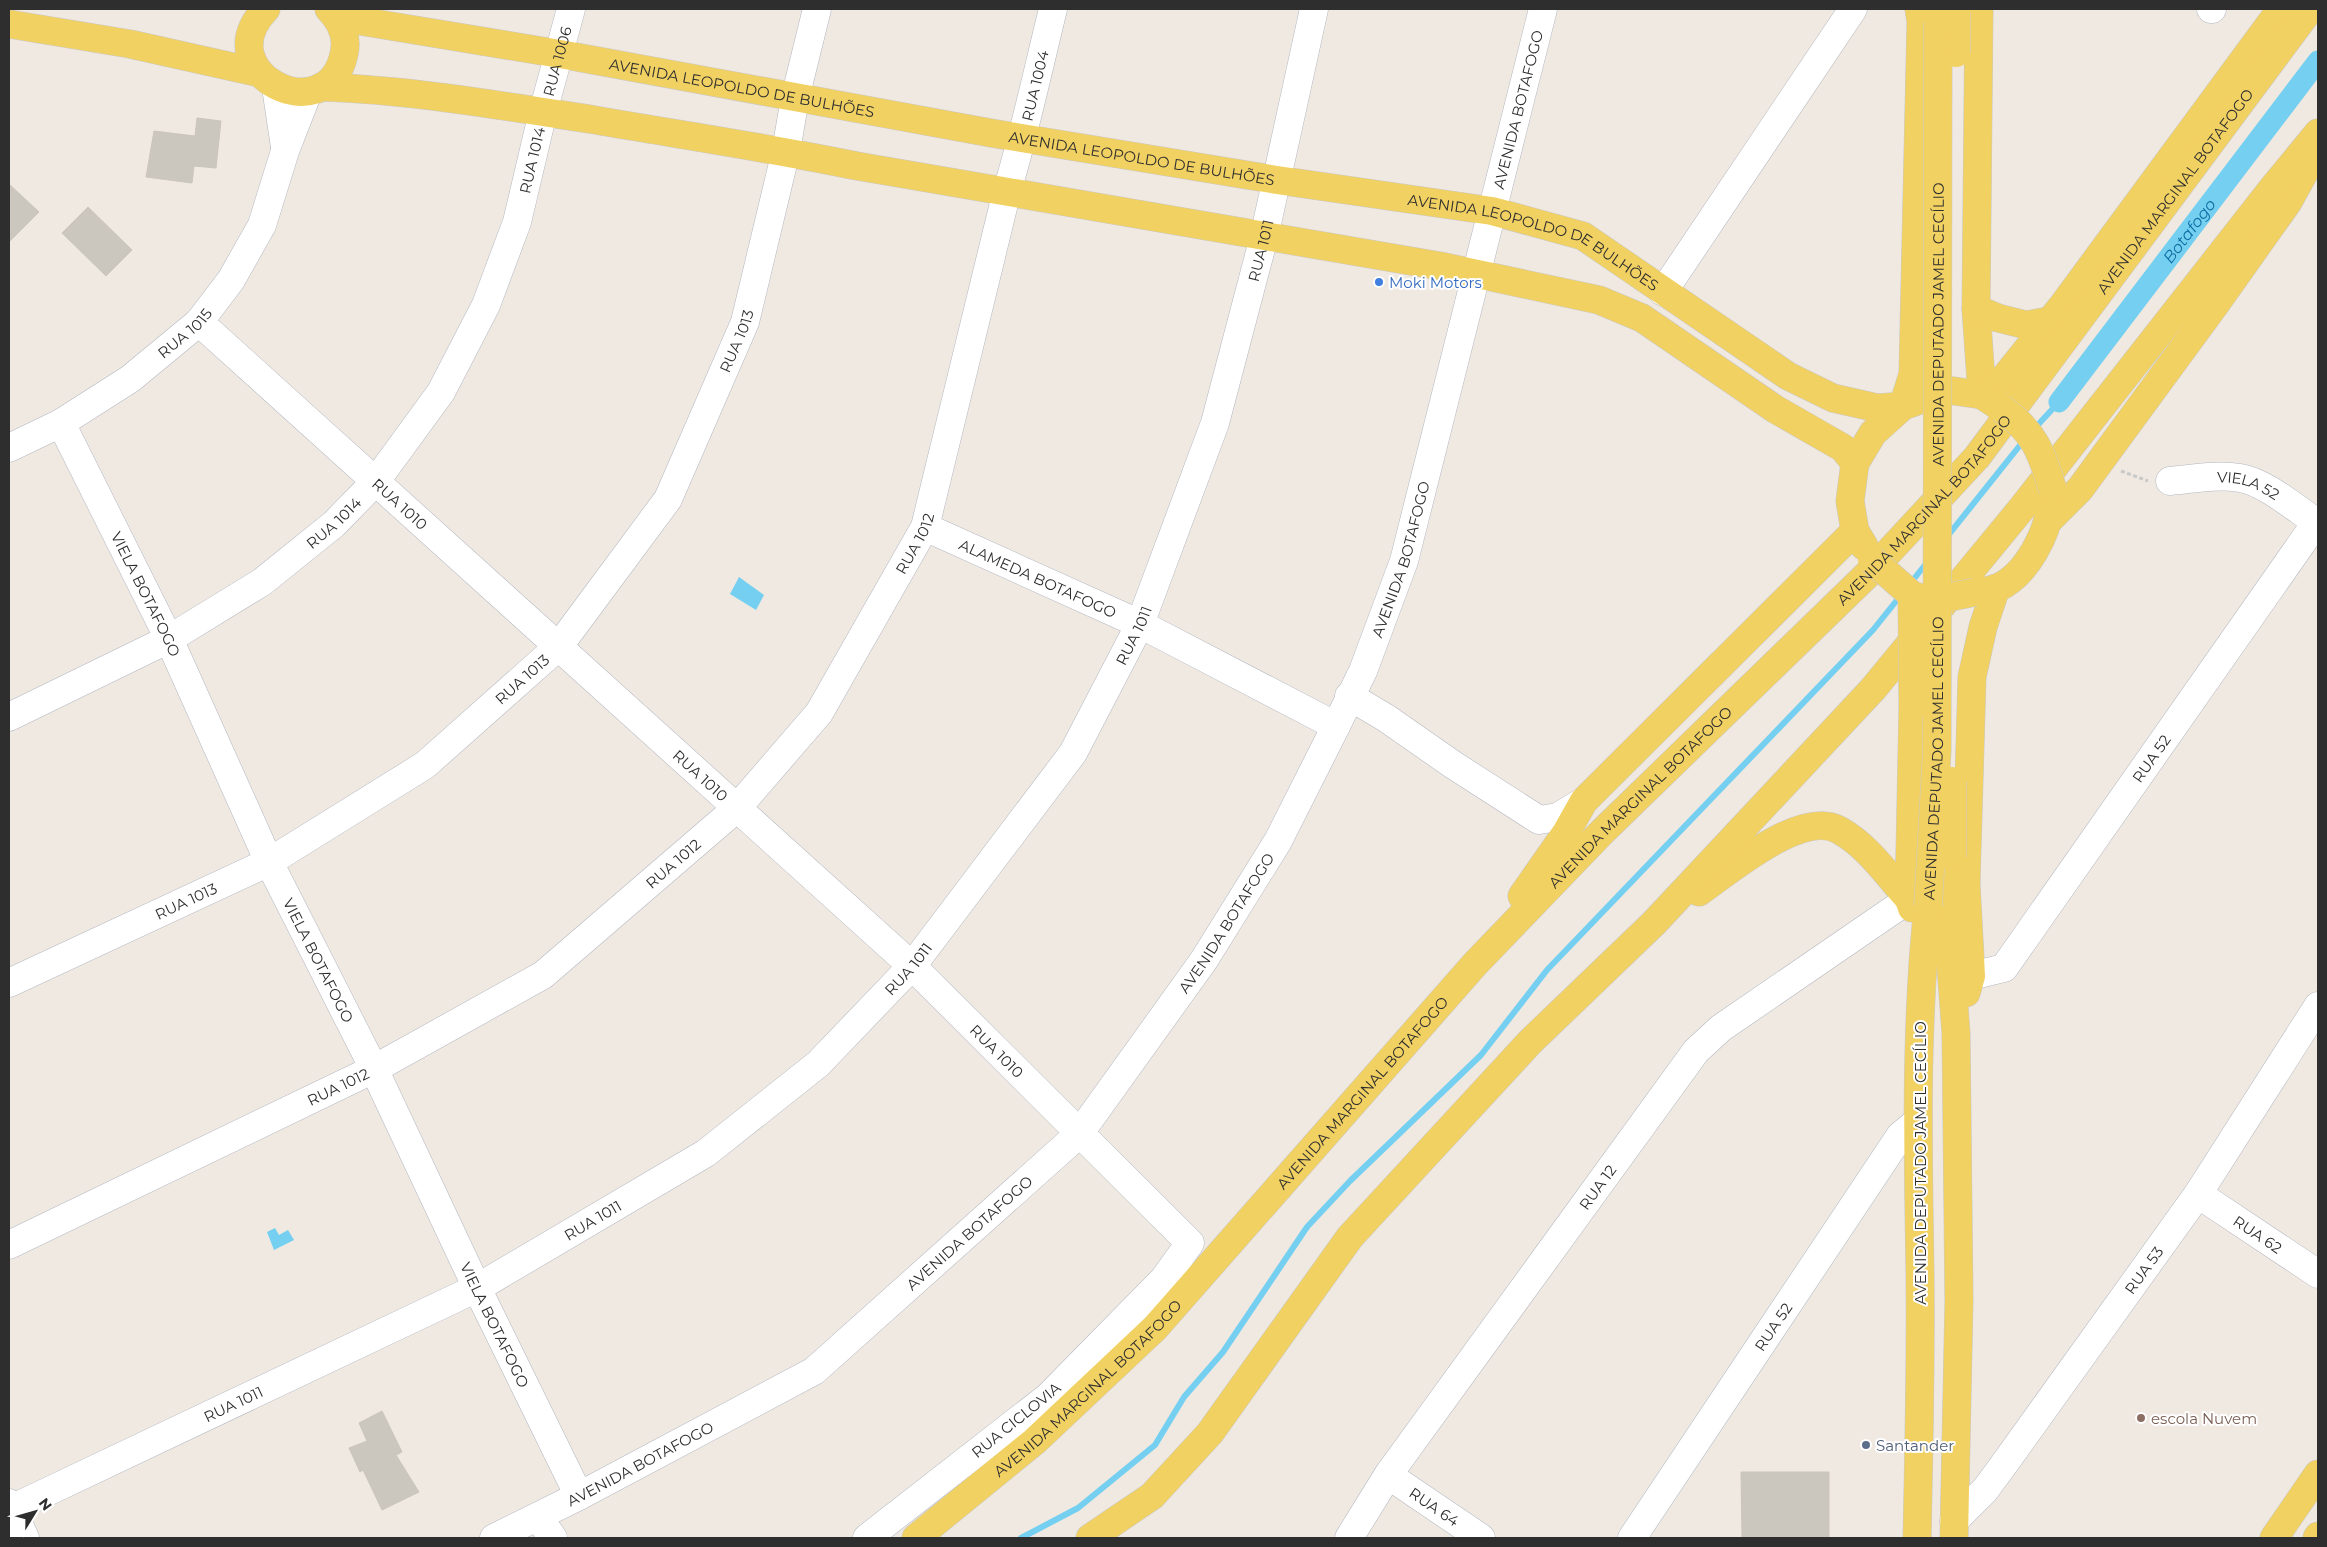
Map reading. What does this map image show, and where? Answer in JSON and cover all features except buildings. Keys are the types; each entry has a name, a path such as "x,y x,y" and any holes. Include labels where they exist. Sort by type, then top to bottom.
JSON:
{"main road":[{"path":"266,9 253,27 250,39 254,63 268,80"},
{"path":"1992,402 2005,377 2049,321 2281,9"},
{"name":"AVENIDA MARGINAL BOTAFOGO","path":"916,1538 1035,1441 1155,1328 1475,964 1602,832 1871,571 1976,457 2310,9"},
{"path":"1903,406 1913,374 1921,21 1947,11 1976,308 1992,402"},
{"name":"AVENIDA DEPUTADO JAMEL CECÍLIO","path":"1947,11 1952,857 1949,941 1956,1033 1959,1300 1954,1530"},
{"name":"AVENIDA DEPUTADO JAMEL CECÍLIO","path":"1917,1538 1921,1368 1918,1121 1922,956 1919,902 1937,750 1947,11"},
{"path":"314,89 333,77 342,63 346,47 344,31 333,13"},
{"name":"AVENIDA LEOPOLDO DE BULHÕES","path":"333,13 1023,138 1277,180 1492,210 1583,236 1788,376 1833,398 1877,408 1903,406"},
{"path":"9,24 130,44 268,80"},
{"name":"AVENIDA LEOPOLDO DE BULHÕES","path":"268,80 292,92 314,89 379,89 543,112 786,152 1478,274 1599,300 1642,318 1775,409 1843,448 1855,463"},
{"path":"1090,1538 1152,1496 1210,1433 1350,1237 1530,1042 1654,923 1873,689 2022,508 2260,204 2318,133"},
{"path":"2049,520 2080,489 2223,293 2288,202 2318,146"},
{"path":"1976,308 1998,318 2026,325 2049,321"},
{"path":"1947,390 1992,402 2020,421 2041,451 2053,490 2049,520 2030,559 2009,581 1985,590 1931,601 1912,594 1872,560 1855,531 1850,501 1855,463 1873,433 1903,406 1947,390"},
{"path":"1475,964 1566,833 1584,802 1855,531"},
{"path":"1956,1033 1970,976 1966,884 1972,677 1983,627 1985,590"},
{"path":"1912,594 1913,706 1919,902"},
{"path":"1654,923 1781,836 1815,825 1838,829 1860,845 1919,902"},
{"path":"2274,1538 2318,1474"}],"street":[{"name":"RUA 1006","path":"543,112 571,9"},
{"name":"RUA 1013","path":"9,983 269,862 425,765 559,646 668,499 744,322 786,152 795,98 817,9"},
{"name":"RUA 1004","path":"1007,191 1023,138 1026,114 1053,9"},
{"name":"RUA 1011","path":"10,1507 477,1288 706,1153 818,1064 912,966 1073,753 1140,624 1215,423 1264,237 1314,9"},
{"name":"AVENIDA BOTAFOGO","path":"494,1538 546,1528 579,1496 814,1371 1079,1134 1204,960 1278,841 1336,726 1349,696 1363,671 1404,561 1478,274 1492,210 1543,9"},
{"path":"1663,292 1853,9"},
{"name":"RUA 1015","path":"268,80 286,151"},
{"name":"RUA 1015","path":"9,448 61,423 130,379 200,322 231,280 262,225 286,151 314,89"},
{"name":"RUA 1014","path":"9,717 169,640 262,582 334,524 376,481 440,392 486,305 518,222 543,112"},
{"name":"RUA 1012","path":"9,1245 374,1069 543,975 737,808 819,713 925,527 1007,191"},
{"name":"RUA 1010","path":"200,322 912,966 1190,1243"},
{"name":"VIELA BOTAFOGO","path":"61,423 169,640 269,862 374,1069 477,1288 579,1496"},
{"name":"VIELA 52","path":"2170,481 2221,476 2240,478 2257,483 2317,521"},
{"name":"RUA 52","path":"1970,976 2004,968 2276,583 2317,521"},
{"name":"ALAMEDA BOTAFOGO","path":"925,527 1140,624 1336,726"},
{"path":"1349,696 1386,718 1452,764 1539,820 1558,817 1584,802"},
{"name":"RUA 12","path":"1349,1538 1388,1475 1696,1051 1721,1028 1919,902"},
{"name":"RUA 53","path":"1954,1530 2002,1467 2198,1194 2318,1006"},
{"name":"RUA 52","path":"1632,1538 1900,1136 1918,1121"},
{"name":"RUA 62","path":"2198,1194 2318,1274"},
{"name":"RUA CICLOVIA","path":"867,1538 1048,1397 1164,1279 1190,1243"},
{"name":"RUA 64","path":"1388,1475 1481,1538"},
{"path":"10,1507 26,1538"}],"water":[{"path":"739,577 764,595 756,610 730,594"},
{"path":"275,1228 279,1235 288,1230 294,1240 274,1250 267,1232"}],"waterway":[{"name":"Botafogo","path":"2059,402 2318,61"},
{"path":"2034,429 2059,402"},
{"path":"1946,538 2025,439"},
{"path":"1909,585 1929,560"},
{"path":"1021,1538 1078,1508 1155,1445 1184,1397 1223,1352 1307,1227 1350,1181 1481,1055 1547,970 1873,630 1901,595"}],"place":[{"name":"Moki Motors","path":"1379,282"},
{"name":"escola Nuvem","path":"2141,1418"},
{"name":"Santander","path":"1866,1445"}]}
